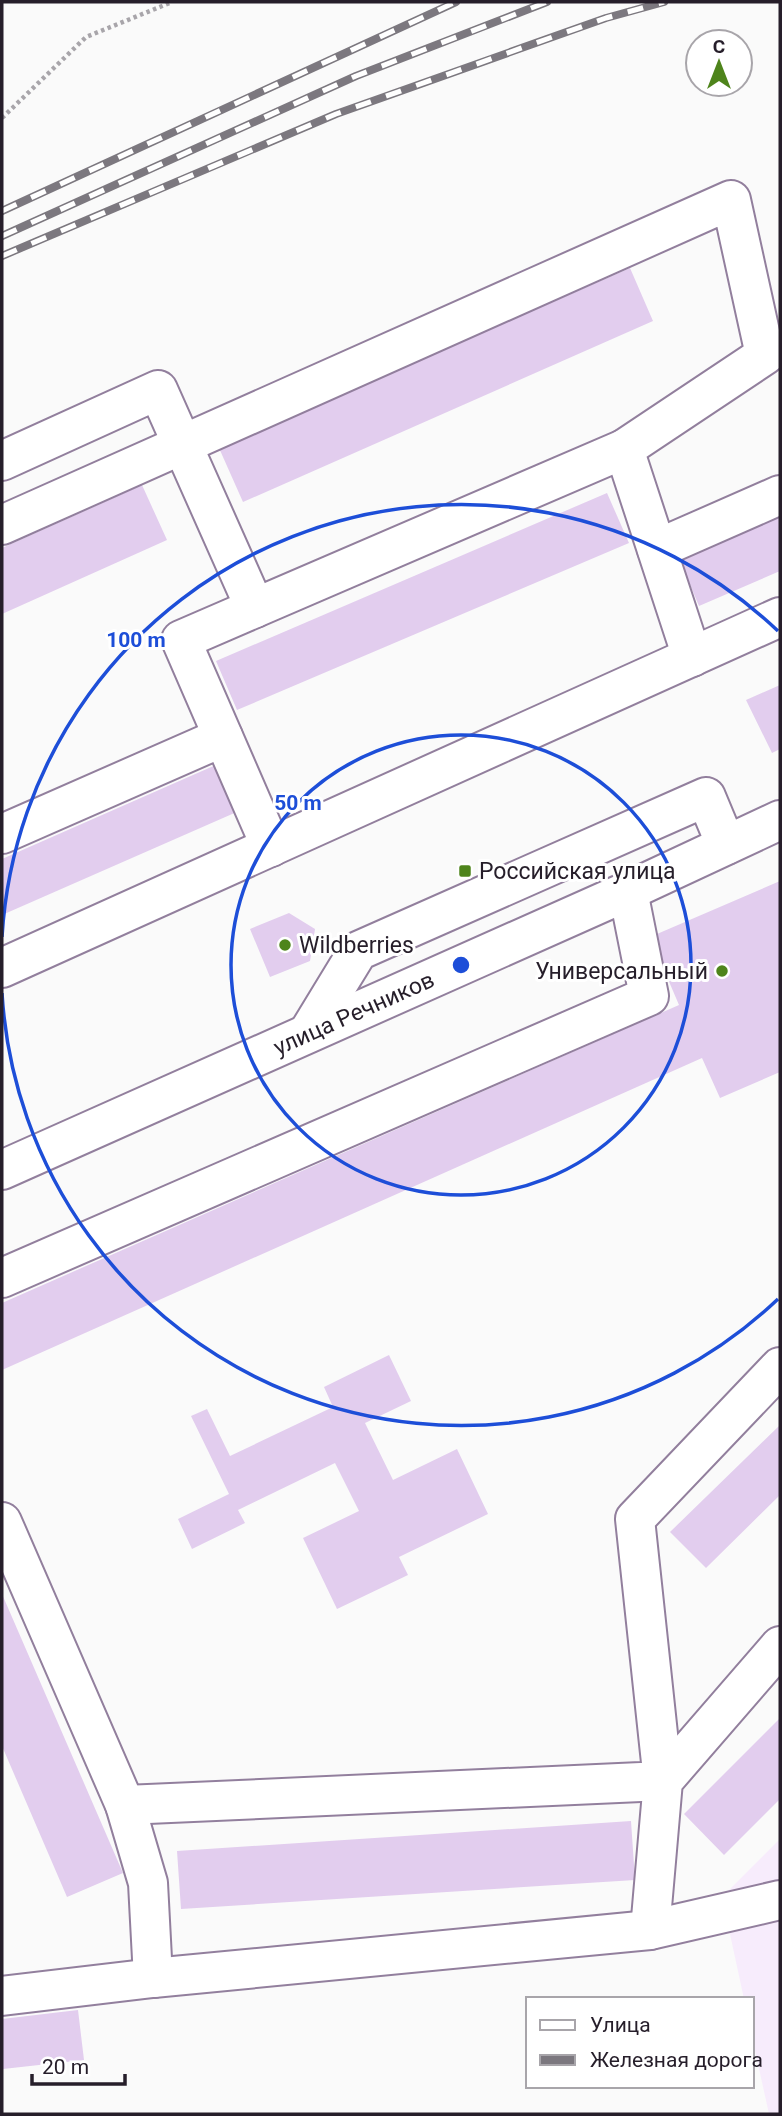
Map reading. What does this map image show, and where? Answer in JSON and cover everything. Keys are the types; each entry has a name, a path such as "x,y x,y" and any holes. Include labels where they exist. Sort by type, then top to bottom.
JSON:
{"street":[{"path":"2,525 731,200 773,347 625,449 181,640 271,847"},
{"path":"2,461 158,390 255,608"},
{"path":"625,449 692,657"},
{"path":"657,549 780,495"},
{"path":"2,968 780,617"},
{"path":"2,834 223,737"},
{"path":"308,1033 358,951 706,797 726,845"},
{"name":"улица Речников","path":"2,1170 628,891 780,820"},
{"path":"2,1278 649,996 628,891"},
{"path":"650,1930 663,1781 635,1519 780,1367"},
{"path":"2,1522 125,1805 148,1883 153,1978"},
{"path":"125,1805 663,1781 780,1646"},
{"path":"2,1996 153,1978 650,1930 780,1899"}],"path":[{"path":"2,118 86,37 172,2"}],"shaded area":[{"path":"780,1839 780,2114 769,2114 754,2046 754,1997 744,1997 722,1897"}],"building":[{"path":"630,268 653,321 243,502 219,448"},
{"path":"142,485 167,540 2,614 2,548"},
{"path":"607,493 629,543 237,710 216,661"},
{"path":"780,511 780,571 699,606 677,554"},
{"path":"780,685 780,749 772,753 746,700"},
{"path":"218,764 239,811 2,915 2,859"},
{"path":"780,881 780,1072 720,1098 702,1058 2,1370 2,1303 679,1005 650,937"},
{"name":"Wildberries","path":"289,913 315,929 310,961 270,977 250,929"},
{"path":"389,1355 411,1401 365,1423 393,1480 457,1449 488,1514 399,1557 408,1575 337,1609 303,1538 359,1511 335,1463 238,1510 245,1523 192,1549 178,1519 229,1494 191,1416 207,1409 230,1456 333,1407 324,1387"},
{"path":"780,1425 780,1495 706,1568 670,1532"},
{"path":"2,1594 123,1873 67,1897 2,1746"},
{"path":"780,1718 780,1799 724,1855 684,1814"},
{"path":"631,1821 635,1880 181,1909 177,1851"},
{"path":"78,2010 84,2060 3,2069 2,2019"}],"railway":[{"path":"2,211 456,2"},
{"path":"2,236 356,76 547,2"},
{"path":"2,256 336,114 606,18 664,2"}],"place":[{"name":"Российская улица","path":"465,871"},
{"name":"Wildberries","path":"285,945"},
{"name":"Универсальный","path":"722,971"}]}
